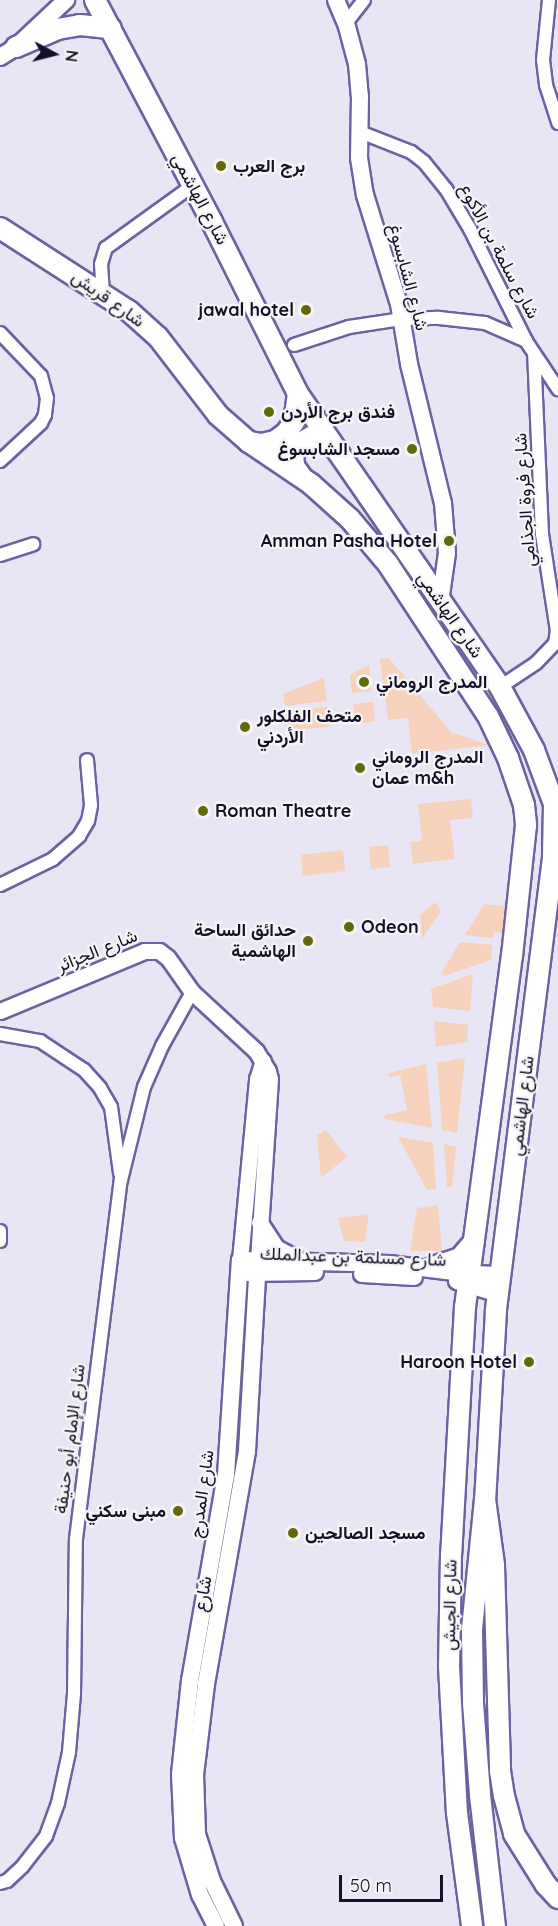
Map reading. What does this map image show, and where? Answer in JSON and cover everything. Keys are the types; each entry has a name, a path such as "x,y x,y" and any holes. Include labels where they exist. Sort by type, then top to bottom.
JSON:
{"main road":[{"path":"8,52 66,0"},
{"name":"شارع الهاشمي","path":"94,0 111,28 298,394 500,687 541,767 554,804 556,824 500,1285"},
{"name":"شارع الشابسوغ","path":"336,0 346,23 357,64 359,158 365,195 402,319 409,363 443,503 447,553 440,602"},
{"path":"8,52 58,29 80,25 111,28"},
{"name":"شارع قريش","path":"0,228 129,311 158,337 218,415 249,442"},
{"path":"249,442 262,444 275,441 286,433 294,423 298,394"},
{"path":"301,476 294,466 294,453 300,443 311,437 323,439 334,447"},
{"name":"شارع الهاشمي","path":"249,442 301,476 350,519 388,564 488,716 508,758 524,806 526,825 513,944 470,1279"},
{"path":"260,1223 276,1248 302,1261"},
{"path":"433,1267 459,1258 474,1242"},
{"name":"شارع مسلمة بن عبدالملك","path":"257,1267 302,1261 433,1267 470,1279 500,1285"},
{"name":"شارع مسلمة بن عبدالملك","path":"240,1266 470,1279"},
{"name":"شارع المدرج","path":"216,1926 197,1886 190,1836 180,1809 198,1683 208,1632 226,1475 240,1266"},
{"name":"شارع","path":"208,1632 247,1451 257,1267"},
{"name":"شارع الجيش","path":"470,1279 465,1307 452,1542 449,1666 457,1813 472,1926"},
{"name":"شارع الجيش","path":"495,1926 480,1795 473,1692 472,1630 485,1499 500,1285"},
{"path":"485,1499 494,1565 500,1771 504,1796 514,1834 526,1856 558,1898"},
{"path":"190,1836 234,1926"}],"street":[{"path":"346,23 364,0"},
{"path":"549,0 543,60 546,85 558,123"},
{"name":"شارع سلمة بن الأكوع","path":"360,132 411,152 424,162 446,189 470,229 526,340 558,389"},
{"path":"103,293 100,264 106,248 192,186"},
{"path":"294,345 349,327 402,319 439,318 485,323 526,340"},
{"path":"0,333 41,376 47,398 45,416 41,423 0,461"},
{"name":"شارع فروة الجذامي","path":"500,687 542,658 555,643 557,631 542,534 534,354"},
{"path":"0,555 33,544"},
{"path":"0,885 53,859 79,836 88,821 91,805 87,760"},
{"name":"شارع الجزائر","path":"0,1011 152,950 168,958 192,992"},
{"path":"192,992 256,1051 270,1079 257,1267"},
{"name":"شارع الإمام أبو حنيفة","path":"0,1882 7,1881 22,1867 46,1836 58,1803 69,1752 74,1694 76,1539 121,1180 144,1087 162,1046 192,992"},
{"path":"0,1034 40,1041 84,1070 100,1088 111,1107 121,1180"},
{"name":"شارع المدرج","path":"240,1266 257,1079 263,1061"},
{"path":"0,1231 0,1241"}],"shaded area":[{"path":"389,658 451,732 489,745 412,754 408,718 388,720 380,659"},
{"path":"369,665 371,691 352,693 350,675"},
{"path":"324,678 327,701 285,706 283,694"},
{"path":"373,702 375,721 356,724 353,704"},
{"path":"327,707 329,727 287,731 285,711"},
{"path":"471,799 473,818 450,820 455,859 413,864 410,842 422,841 418,804"},
{"path":"388,845 390,867 371,869 369,847"},
{"path":"343,850 345,871 303,876 301,855"},
{"path":"435,902 441,911 422,939 420,915"},
{"path":"484,904 505,906 502,933 494,932 493,938 465,935"},
{"path":"460,942 492,945 491,960 444,976 442,972"},
{"path":"473,974 470,1011 433,1007 431,989"},
{"path":"434,1021 468,1025 467,1042 436,1047"},
{"path":"465,1058 457,1133 442,1130 437,1063"},
{"path":"426,1064 432,1128 384,1119 385,1115 407,1110 400,1075 389,1077 388,1073"},
{"path":"326,1130 347,1157 321,1178 317,1135"},
{"path":"398,1137 433,1143 436,1189 427,1190"},
{"path":"444,1144 456,1147 452,1187 447,1187"},
{"path":"438,1205 442,1251 410,1251 417,1208"},
{"path":"369,1214 365,1242 344,1241 338,1218"}],"place":[{"name":"برج العرب","path":"221,166"},
{"name":"jawal hotel","path":"306,310"},
{"name":"فندق برج الأردن","path":"269,412"},
{"name":"مسجد الشابسوغ","path":"412,449"},
{"name":"Amman Pasha Hotel","path":"449,541"},
{"name":"المدرج الروماني","path":"364,682"},
{"name":"متحف الفلكلور الأردني","path":"245,727"},
{"name":"المدرج الروماني عمان m&h","path":"360,768"},
{"name":"Roman Theatre","path":"203,811"},
{"name":"Odeon","path":"349,927"},
{"name":"حدائق الساحة الهاشمية","path":"308,941"},
{"name":"Haroon Hotel","path":"529,1362"},
{"name":"مبنى سكني","path":"178,1511"},
{"name":"مسجد الصالحين","path":"293,1533"}]}
